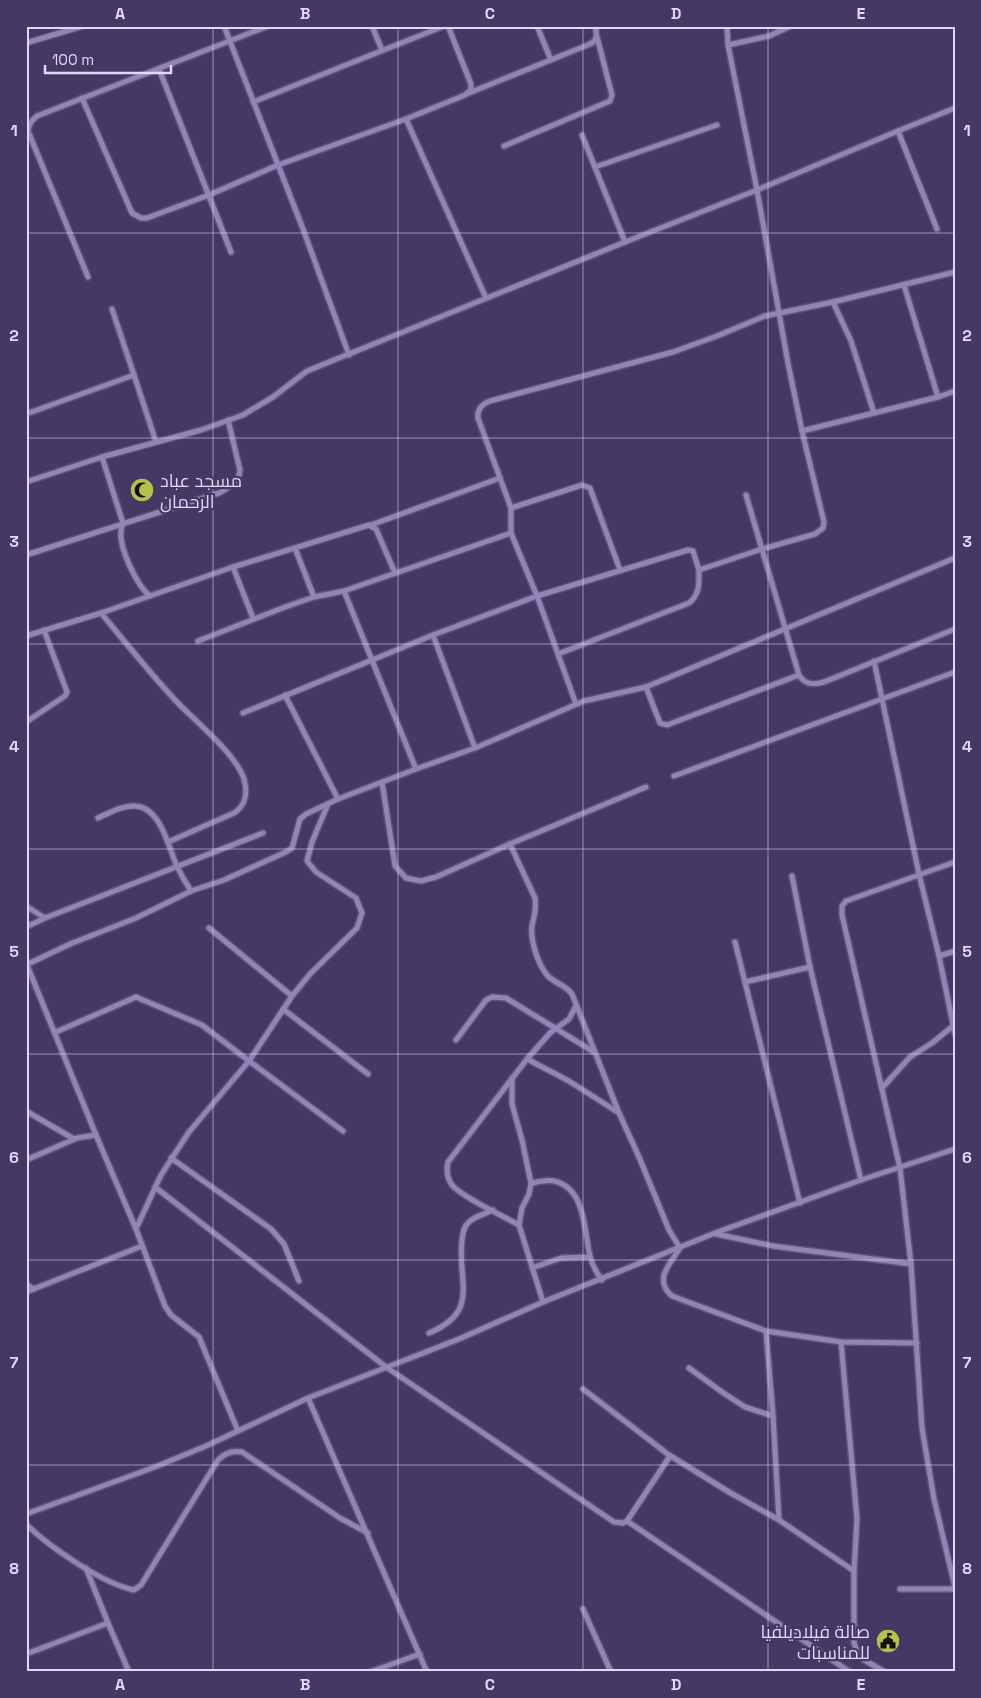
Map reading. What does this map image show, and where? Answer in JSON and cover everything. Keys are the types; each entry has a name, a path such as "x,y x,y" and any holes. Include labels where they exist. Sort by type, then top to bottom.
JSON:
{"street":[{"path":"26,43 83,26"},
{"path":"224,26 349,354"},
{"path":"88,277 28,131 28,125 37,116 268,26"},
{"path":"372,26 382,50"},
{"path":"253,102 444,26"},
{"path":"448,26 471,84 472,88 469,93"},
{"path":"538,26 551,60"},
{"path":"504,146 610,101 612,95 595,26"},
{"path":"699,570 815,534 823,528 824,522 802,431 779,314 728,45 727,26"},
{"path":"728,45 762,38 791,26"},
{"path":"82,98 132,213 141,218 147,218 209,195 278,164 406,119 595,42 597,37"},
{"path":"159,69 231,252"},
{"path":"26,482 102,457 201,430 243,415 307,372 955,108"},
{"path":"406,119 486,298"},
{"path":"595,166 717,124"},
{"path":"898,131 937,229"},
{"path":"582,135 624,242"},
{"path":"576,704 537,596 511,533 512,508 478,418 478,412 486,403 674,352 765,316 954,273"},
{"path":"904,285 938,397"},
{"path":"833,302 851,341 874,413"},
{"path":"112,309 156,442"},
{"path":"26,414 134,375"},
{"path":"802,431 938,397 955,391"},
{"path":"26,555 218,493 233,485 240,477 240,470 228,420"},
{"path":"102,457 123,524 122,539 132,572 144,591 150,596"},
{"path":"26,636 101,613 233,567 371,525 500,478"},
{"path":"512,508 582,485 590,488 620,570"},
{"path":"746,494 799,675 808,683 816,684 955,629"},
{"path":"371,525 376,529 395,573"},
{"path":"198,641 253,618 314,597 344,591 511,533"},
{"path":"295,548 314,597"},
{"path":"243,713 285,694 433,635 537,596 688,550 693,552 699,570 699,590 695,598 689,603 558,654"},
{"path":"238,1431 199,1337 166,1309 136,1229 27,965 70,944 142,916 191,891 232,876 289,850 292,848 300,819 306,814 338,799 475,748 595,697 646,687 955,558"},
{"path":"233,567 253,618"},
{"path":"344,591 416,769"},
{"path":"101,613 175,699 223,748 244,778 245,796 243,806 234,813 168,842"},
{"path":"26,722 65,696 67,692 44,630"},
{"path":"433,635 475,748"},
{"path":"874,662 955,1034"},
{"path":"674,776 955,672"},
{"path":"646,687 659,720 662,725 667,725 799,675"},
{"path":"285,694 338,799"},
{"path":"382,782 395,866 406,878 421,882 646,787"},
{"path":"136,1229 155,1187 188,1132 249,1061 292,996 310,974 357,928 362,913 356,898 316,872 307,861 312,842 328,804"},
{"path":"98,818 128,806 140,806 148,812 159,822 177,866 191,891"},
{"path":"26,927 44,918 263,833"},
{"path":"510,844 535,898 536,907 532,935 534,947 546,974 569,990 669,1230 680,1248"},
{"path":"900,1589 955,1588 934,1499 922,1428 911,1264 900,1168 842,915 842,906 852,898 955,862"},
{"path":"792,876 810,967 861,1180"},
{"path":"26,906 44,918"},
{"path":"209,928 292,996"},
{"path":"735,942 800,1202"},
{"path":"939,956 955,951"},
{"path":"745,982 810,967"},
{"path":"56,1032 136,997 202,1025 343,1131"},
{"path":"456,1040 486,1000 492,997 506,998 595,1053"},
{"path":"519,1225 463,1194 452,1185 447,1176 448,1162 526,1059 550,1033 569,1019 576,1006"},
{"path":"283,1009 368,1074"},
{"path":"882,1088 910,1057 932,1044 952,1026"},
{"path":"526,1059 569,1081 619,1113"},
{"path":"512,1077 512,1104 531,1182 529,1194 522,1208 519,1225 542,1302"},
{"path":"26,1112 74,1139"},
{"path":"26,1160 74,1139 96,1135"},
{"path":"26,1514 155,1467 206,1446 308,1398 459,1339 542,1302 715,1234 861,1180 955,1149"},
{"path":"172,1158 271,1228 284,1244 299,1281"},
{"path":"531,1182 553,1180 569,1189 577,1199 582,1212 593,1267 602,1280"},
{"path":"155,1187 386,1367 614,1522 623,1523 627,1521 670,1456"},
{"path":"429,1333 451,1321 460,1309 463,1299 461,1245 463,1230 476,1217 493,1210"},
{"path":"715,1234 792,1249 911,1264"},
{"path":"26,1292 142,1246"},
{"path":"680,1248 663,1276 667,1292 672,1296 766,1331 840,1342 916,1343"},
{"path":"532,1268 561,1258 590,1257"},
{"path":"26,1284 34,1289"},
{"path":"766,1331 774,1416 779,1520"},
{"path":"840,1342 857,1519 854,1571 855,1648 862,1659 885,1672"},
{"path":"690,1368 745,1407 774,1416"},
{"path":"583,1389 670,1456 779,1520 854,1571"},
{"path":"308,1398 427,1672"},
{"path":"26,1524 53,1546 86,1568 122,1587 134,1590 138,1588 172,1537 218,1460 223,1455 234,1451 242,1452 340,1518 368,1533"},
{"path":"627,1521 850,1672"},
{"path":"86,1568 129,1672"},
{"path":"583,1609 610,1672"},
{"path":"26,1654 108,1623"},
{"path":"370,1672 420,1654"}],"place":[{"name":"مسجد عباد الرحمان","path":"142,490"},
{"name":"صالة فيلاديلفيا للمناسبات","path":"888,1641"}]}
